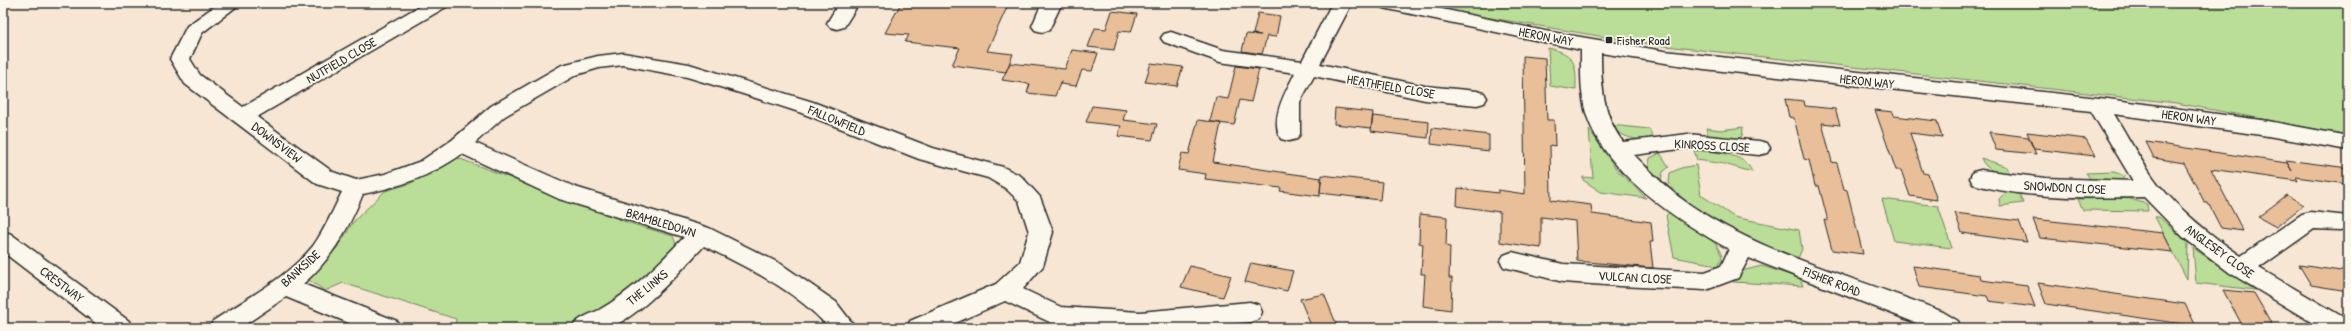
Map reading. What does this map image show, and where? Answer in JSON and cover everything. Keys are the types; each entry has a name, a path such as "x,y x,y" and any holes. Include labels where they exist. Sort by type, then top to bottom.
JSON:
{"street":[{"name":"DOWNSVIEW","path":"231,3 194,30 180,59 192,78 325,178 355,188"},
{"name":"NUTFIELD CLOSE","path":"243,116 439,3"},
{"path":"837,23 849,3"},
{"path":"1042,26 1052,3"},
{"path":"1289,134 1290,102 1306,68 1342,3"},
{"name":"HERON WAY","path":"1388,3 1591,45 1702,63 2099,106 2213,120 2348,143"},
{"name":"HEATHFIELD CLOSE","path":"1171,38 1220,56 1306,68 1424,93 1478,98"},
{"name":"FISHER ROAD","path":"1591,45 1591,72 1594,102 1601,125 1618,150 1642,179 1684,213 1742,247 1949,328"},
{"name":"FALLOWFIELD","path":"460,145 498,111 569,70 598,62 623,59 689,71 806,107 861,130 927,154 995,172 1013,182 1029,197 1041,232 1031,266 1005,291 919,328"},
{"name":"ANGLESEY CLOSE","path":"2099,106 2150,189 2188,229 2242,268 2341,328"},
{"name":"KINROSS CLOSE","path":"1618,150 1688,141 1759,148"},
{"path":"355,188 389,181 429,166 460,145"},
{"name":"BRAMBLEDOWN","path":"460,145 567,193 700,234 774,270 827,309 844,328"},
{"name":"SNOWDON CLOSE","path":"1981,178 2026,185 2084,190 2150,189"},
{"name":"BANKSIDE","path":"222,328 283,285 315,259 338,226 355,188"},
{"path":"2242,268 2310,220 2340,222"},
{"name":"THE LINKS","path":"584,328 605,319 658,281 700,234"},
{"name":"CRESTWAY","path":"3,240 120,328"},
{"name":"VULCAN CLOSE","path":"1512,261 1563,273 1706,281 1730,272 1742,247"},
{"path":"283,285 342,311 388,328"},
{"path":"1005,291 1058,316 1140,322 1250,312"}],"green space":[{"path":"1418,3 2348,3 2348,135 2176,103 1647,44 1455,12"},
{"path":"1548,48 1570,57 1575,67 1576,90 1550,86"},
{"path":"1611,125 1649,129 1655,140 1630,138 1615,130"},
{"path":"1743,127 1742,136 1735,140 1709,139 1706,128 1721,130"},
{"path":"1589,129 1616,169 1646,198 1601,192 1583,180 1583,177 1593,178"},
{"path":"1694,150 1727,154 1743,160 1752,172 1724,164 1697,160"},
{"path":"1660,153 1669,167 1663,172 1661,180 1648,169 1650,158"},
{"path":"458,158 626,222 673,236 678,250 662,270 575,327 569,328 455,328 456,319 343,283 325,291 306,278 337,248 354,221 385,191 409,184"},
{"path":"1981,158 2007,167 2012,178 1998,174 1990,169"},
{"path":"1696,165 1701,195 1734,217 1799,230 1802,249 1796,263 1683,205 1687,202 1677,194 1669,183 1670,173 1681,168"},
{"path":"2114,172 2125,176 2119,182 2095,185 2086,173"},
{"path":"2018,191 2023,203 2000,206 1999,199 2003,195"},
{"path":"2127,198 2147,204 2148,211 2083,210 2078,199"},
{"path":"1882,199 1938,206 1952,248 1894,241"},
{"path":"1670,211 1716,244 1722,256 1717,268 1711,264 1674,257 1666,216"},
{"path":"2155,217 2159,217 2188,243 2187,279"},
{"path":"2193,248 2255,290 2196,283"},
{"path":"1762,266 1800,278 1803,286 1733,282 1741,271"}],"building":[{"path":"901,3 1009,3 987,51 1013,54 1006,72 952,65 960,48 905,42 909,35 885,33"},
{"path":"1112,11 1137,14 1131,32 1119,31 1114,50 1088,47 1095,28 1106,29"},
{"path":"1258,13 1280,16 1276,37 1267,36 1262,54 1242,51 1246,34 1261,35 1253,34"},
{"path":"1072,50 1098,53 1092,71 1082,70 1076,86 1060,84 1061,81 1055,96 1027,93 1030,84 1002,80 1010,63 1065,69"},
{"path":"1523,56 1545,58 1547,120 1554,120 1555,146 1550,145 1551,200 1591,205 1592,214 1651,222 1653,242 1650,242 1653,268 1577,261 1575,221 1541,217 1541,248 1500,242 1500,212 1457,206 1458,188 1498,193 1498,190 1525,194"},
{"path":"1151,63 1183,67 1177,86 1145,82"},
{"path":"1236,66 1259,69 1251,102 1240,100 1234,125 1210,122 1216,97 1228,99"},
{"path":"1785,99 1804,101 1805,106 1835,109 1840,125 1822,123 1832,162 1837,163 1844,189 1847,190 1863,254 1832,250 1824,220 1828,221 1819,186 1815,186 1809,160 1804,159 1794,118 1789,117"},
{"path":"1092,106 1126,110 1123,120 1157,124 1152,140 1118,136 1121,126 1086,122"},
{"path":"1335,108 1373,112 1371,128 1334,124"},
{"path":"1875,110 1893,112 1894,116 1937,121 1942,137 1910,133 1923,173 1928,174 1937,200 1910,196 1901,170 1896,170"},
{"path":"1373,116 1429,122 1428,138 1371,131"},
{"path":"1198,120 1221,123 1213,162 1321,178 1320,192 1322,175 1382,182 1380,200 1320,193 1320,196 1280,191 1281,188 1205,179 1206,174 1178,170 1182,153 1189,154"},
{"path":"1432,128 1489,135 1489,151 1431,144"},
{"path":"1989,132 2028,137 2036,154 1996,150"},
{"path":"2027,132 2086,139 2095,156 2034,149"},
{"path":"2146,142 2287,163 2292,171 2286,160 2348,168 2348,184 2296,177 2298,181 2211,169 2243,231 2221,228 2208,203 2205,203 2184,163 2154,158"},
{"path":"2287,195 2304,205 2276,227 2258,217"},
{"path":"1955,213 2019,221 2027,242 1962,233"},
{"path":"1420,214 1447,217 1446,246 1450,247 1449,278 1452,278 1451,310 1423,306 1425,274 1421,274 1423,244 1419,243"},
{"path":"2033,219 2163,233 2173,252 2040,238"},
{"path":"1251,263 1293,271 1287,291 1245,282"},
{"path":"2299,265 2348,272 2348,291 2311,285"},
{"path":"1190,266 1231,276 1223,297 1181,287"},
{"path":"1913,266 1980,275 1981,280 2027,286 2035,307 1989,301 1987,296 1919,287"},
{"path":"2038,283 2185,304 2196,326 2046,304"},
{"path":"2223,290 2254,293 2274,328 2246,328 2241,323"},
{"path":"1324,294 1338,328 1312,328 1300,299"}],"place":[{"name":"Fisher Road","path":"1609,40"}]}
